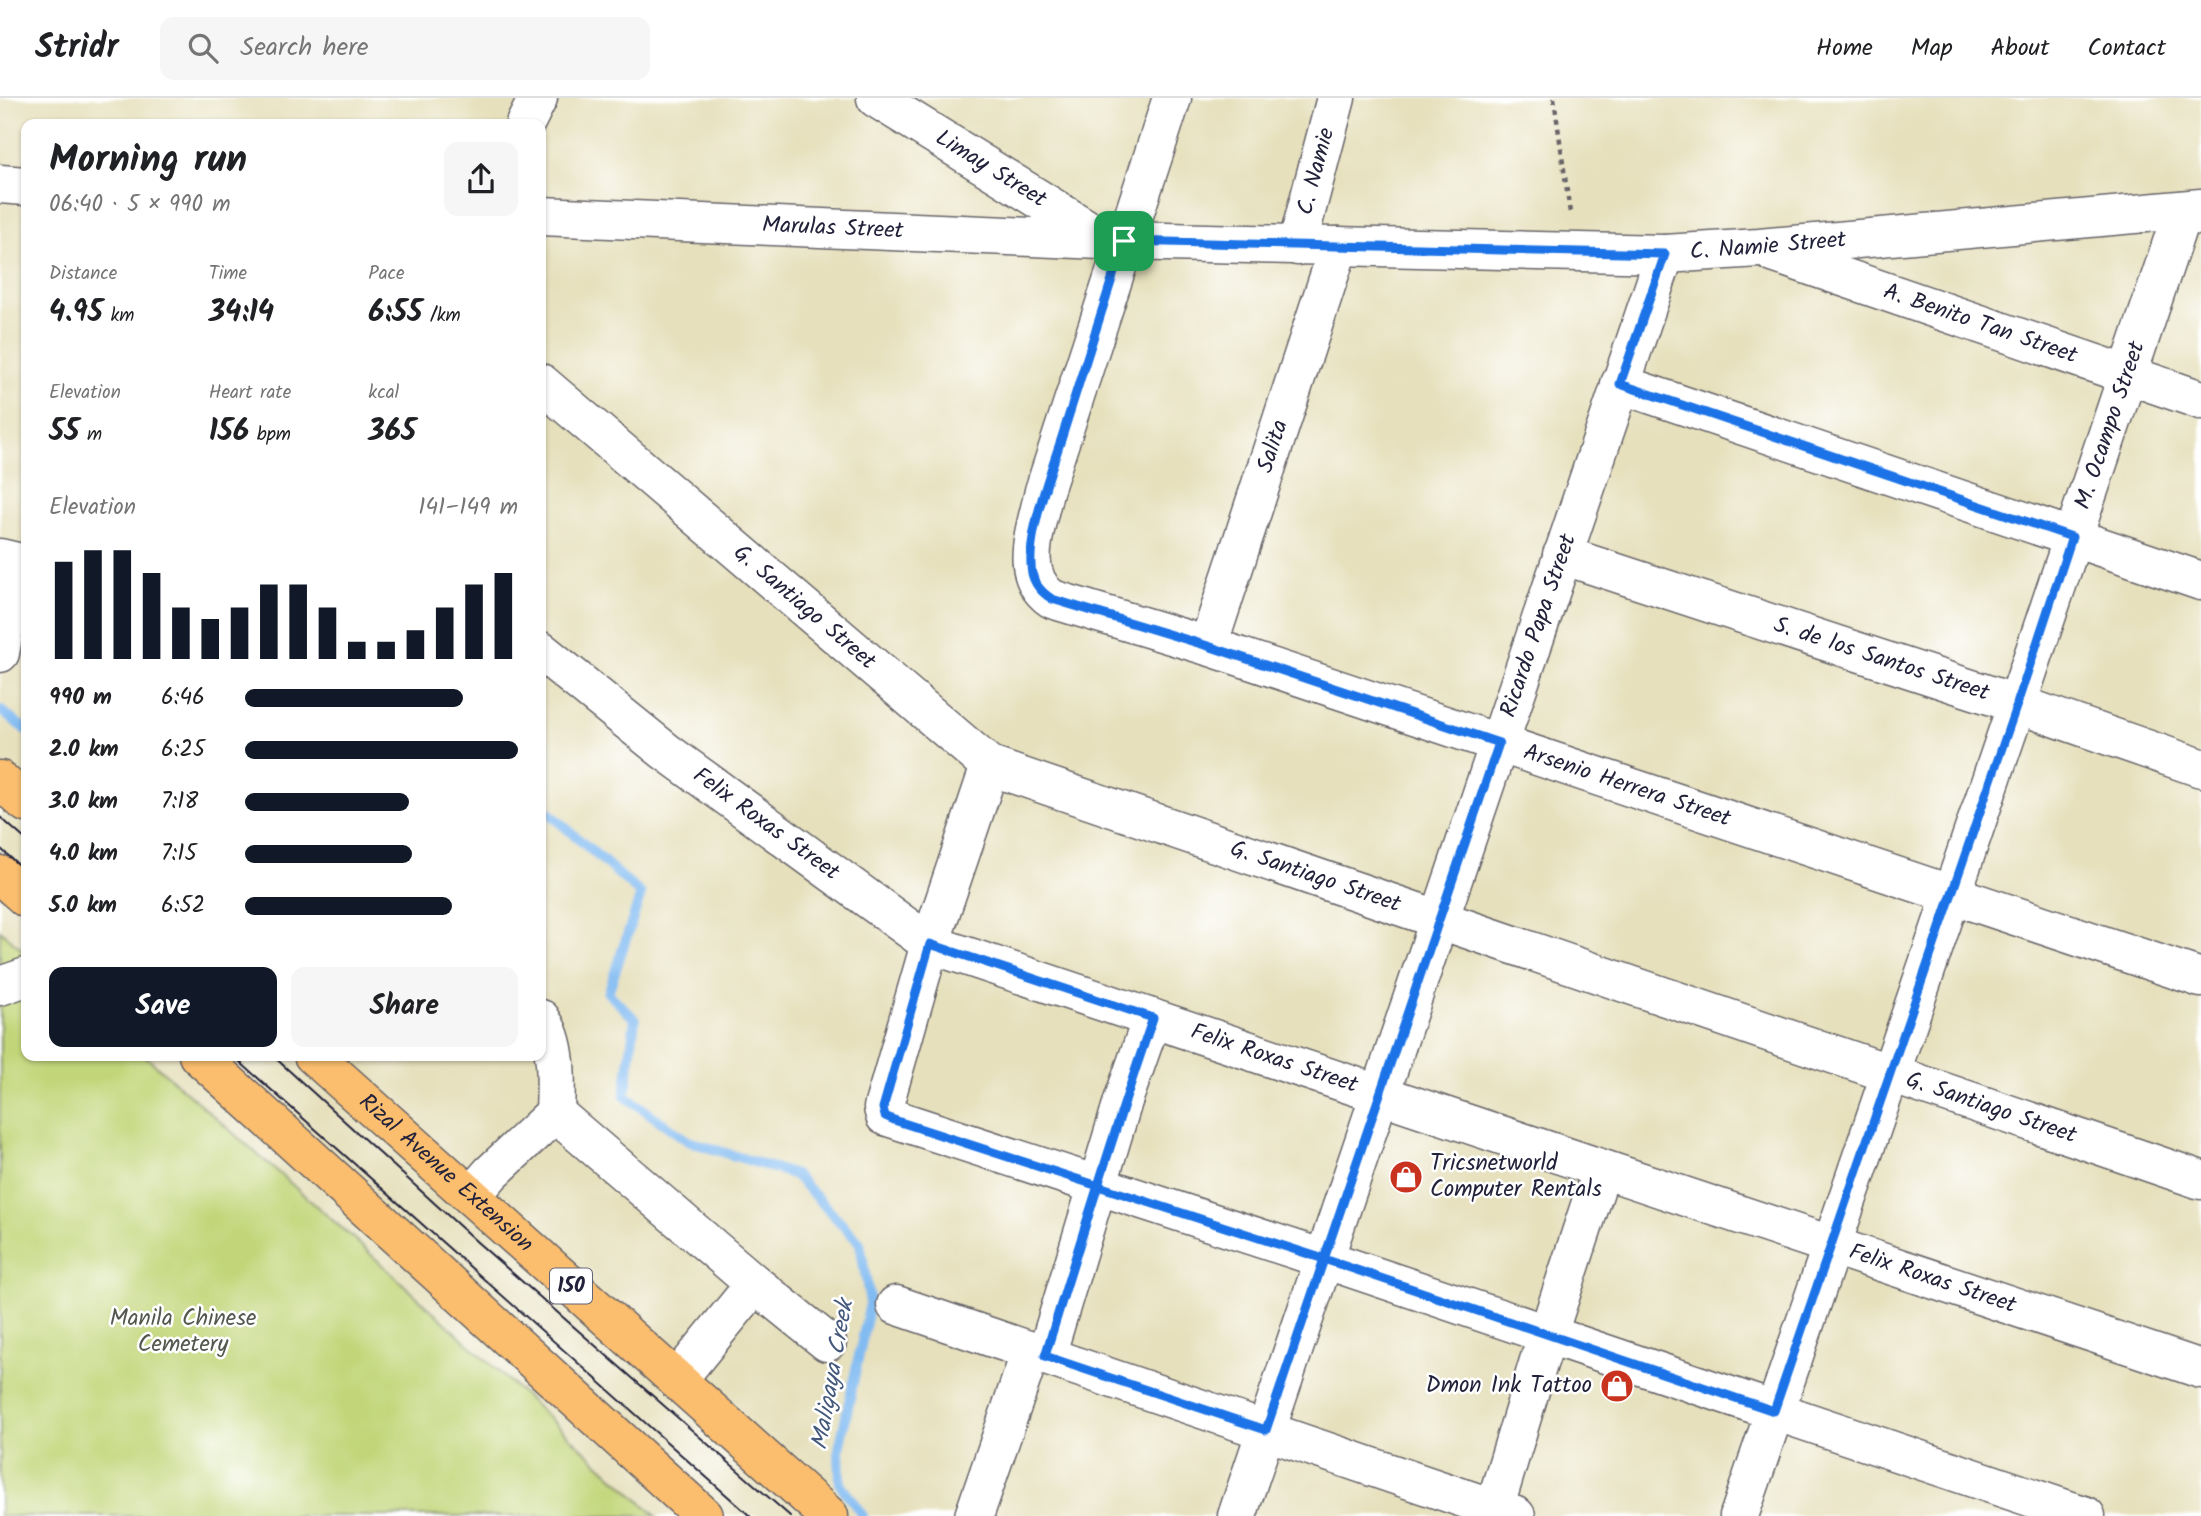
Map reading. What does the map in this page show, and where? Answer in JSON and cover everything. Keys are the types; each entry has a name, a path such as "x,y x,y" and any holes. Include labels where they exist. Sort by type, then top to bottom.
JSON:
{"main road":[{"path":"0,780 21,799"},
{"path":"0,875 21,894"},
{"path":"205,1061 704,1516"},
{"name":"Rizal Avenue Extension","path":"320,1061 830,1516"}],"street":[{"path":"528,119 538,98"},
{"name":"Limay Street","path":"876,98 1114,240"},
{"path":"1114,240 1172,98"},
{"name":"C. Namie","path":"1297,246 1336,98"},
{"path":"0,184 21,186"},
{"name":"C. Namie Street","path":"1114,240 1665,254 2195,211"},
{"name":"M. Ocampo Street","path":"1739,1516 2127,374 2195,211"},
{"name":"Marulas Street","path":"546,216 1114,240"},
{"name":"Arsenio Herrera Street","path":"1114,240 1044,491 1031,551 1034,581 1041,592 1052,599 1208,646 2201,978"},
{"name":"Salita","path":"1208,646 1339,246"},
{"name":"A. Benito Tan Street","path":"1759,248 2201,400"},
{"name":"Ricardo Papa Street","path":"1237,1516 1665,254"},
{"path":"1620,384 2201,581"},
{"name":"G. Santiago Street","path":"546,387 990,766 2201,1180"},
{"path":"0,653 15,551"},
{"name":"S. de los Santos Street","path":"1562,555 2017,704 2201,768"},
{"name":"Felix Roxas Street","path":"546,656 665,751 930,944 2201,1369"},
{"path":"990,766 930,944 883,1108 885,1116 1324,1259 2086,1516"},
{"path":"0,986 21,979"},
{"path":"974,1516 1038,1353 1098,1185 1123,1101 1153,1018"},
{"path":"471,1196 491,1173 555,1113 556,1081 552,1048 546,1028"},
{"path":"555,1113 827,1342"},
{"path":"896,1305 1266,1430 1501,1514 1548,1334 1602,1169"},
{"path":"677,1380 755,1284"}],"path":[{"path":"1554,98 1576,252"}],"green space":[{"name":"Manila Chinese Cemetery","path":"0,930 21,949 21,1061 151,1061 354,1239 656,1516 0,1516"}],"waterway":[{"name":"Maligaya Creek","path":"0,710 21,726"},
{"name":"Maligaya Creek","path":"546,810 641,894 608,993 635,1019 625,1096 688,1141 795,1175 860,1243 870,1303 839,1449 840,1484 863,1516"}],"tram line":[{"path":"0,817 21,836"},
{"path":"0,848 21,867"},
{"path":"239,1061 750,1516"},
{"path":"279,1061 477,1242 790,1516"}],"place":[{"name":"Tricsnetworld Computer Rentals","path":"1406,1177"},
{"name":"Dmon Ink Tattoo","path":"1617,1386"}],"route":[{"path":"1124,241 1044,491 1031,551 1034,581 1041,592 1052,599 1208,646 1499,743 1324,1259 1098,1185 894,1120 885,1116 883,1108 930,944 1153,1018 1123,1101 1098,1185 1045,1356 1266,1430 1324,1259 1774,1411 2072,537 1620,384 1665,254 1124,241"}]}
